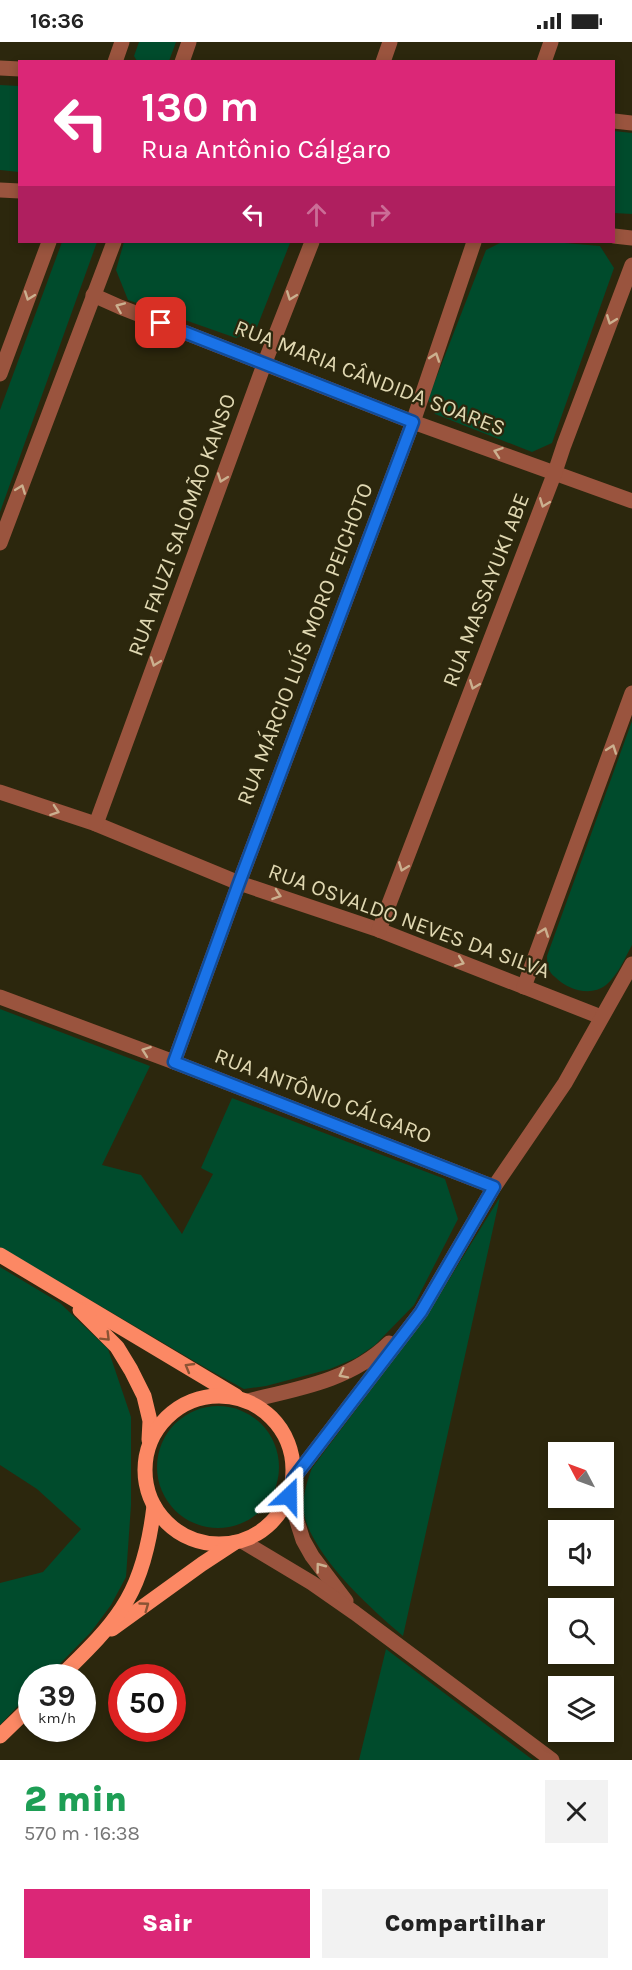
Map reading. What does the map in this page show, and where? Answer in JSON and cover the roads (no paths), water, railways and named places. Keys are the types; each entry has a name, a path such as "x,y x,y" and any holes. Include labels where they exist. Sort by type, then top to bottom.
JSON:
{"main road":[{"path":"0,1255 269,1414 281,1428 289,1444 293,1461 293,1479 289,1496 278,1516 262,1531 238,1542 202,1564 98,1640 73,1664"},
{"path":"65,1295 117,1347 144,1396 150,1421 144,1477 153,1506 151,1526 138,1575 124,1606 98,1640"},
{"path":"148,1446 162,1422 184,1404 211,1396 243,1399"},
{"path":"153,1506 174,1530 202,1543 238,1542"},
{"path":"0,1737 18,1719"}],"street":[{"path":"116,60 122,42"},
{"path":"183,60 189,42"},
{"path":"384,60 390,42"},
{"path":"545,60 551,42"},
{"path":"0,68 18,69"},
{"path":"615,121 632,123"},
{"path":"0,190 18,192"},
{"path":"615,236 632,238"},
{"path":"0,374 49,243"},
{"path":"0,543 114,243"},
{"name":"RUA FAUZI SALOMÃO KANSO","path":"96,824 265,362 312,243"},
{"name":"RUA MÁRCIO LUÍS MORO PEICHOTO","path":"174,1062 413,422 474,243"},
{"name":"RUA MASSAYUKI ABE","path":"379,930 632,265"},
{"name":"RUA MARIA CÂNDIDA SOARES","path":"93,295 413,422 632,501"},
{"path":"524,987 632,693"},
{"name":"RUA OSVALDO NEVES DA SILVA","path":"0,792 96,824 239,883 379,930 601,1017"},
{"path":"293,1479 421,1312 494,1187 566,1083 632,964"},
{"name":"RUA ANTÔNIO CÁLGARO","path":"0,998 174,1062 494,1187"},
{"path":"243,1399 313,1386 337,1377 380,1352 421,1312"},
{"path":"289,1496 303,1540 312,1556 355,1613"},
{"path":"238,1542 303,1577 355,1613 552,1760"}]}
